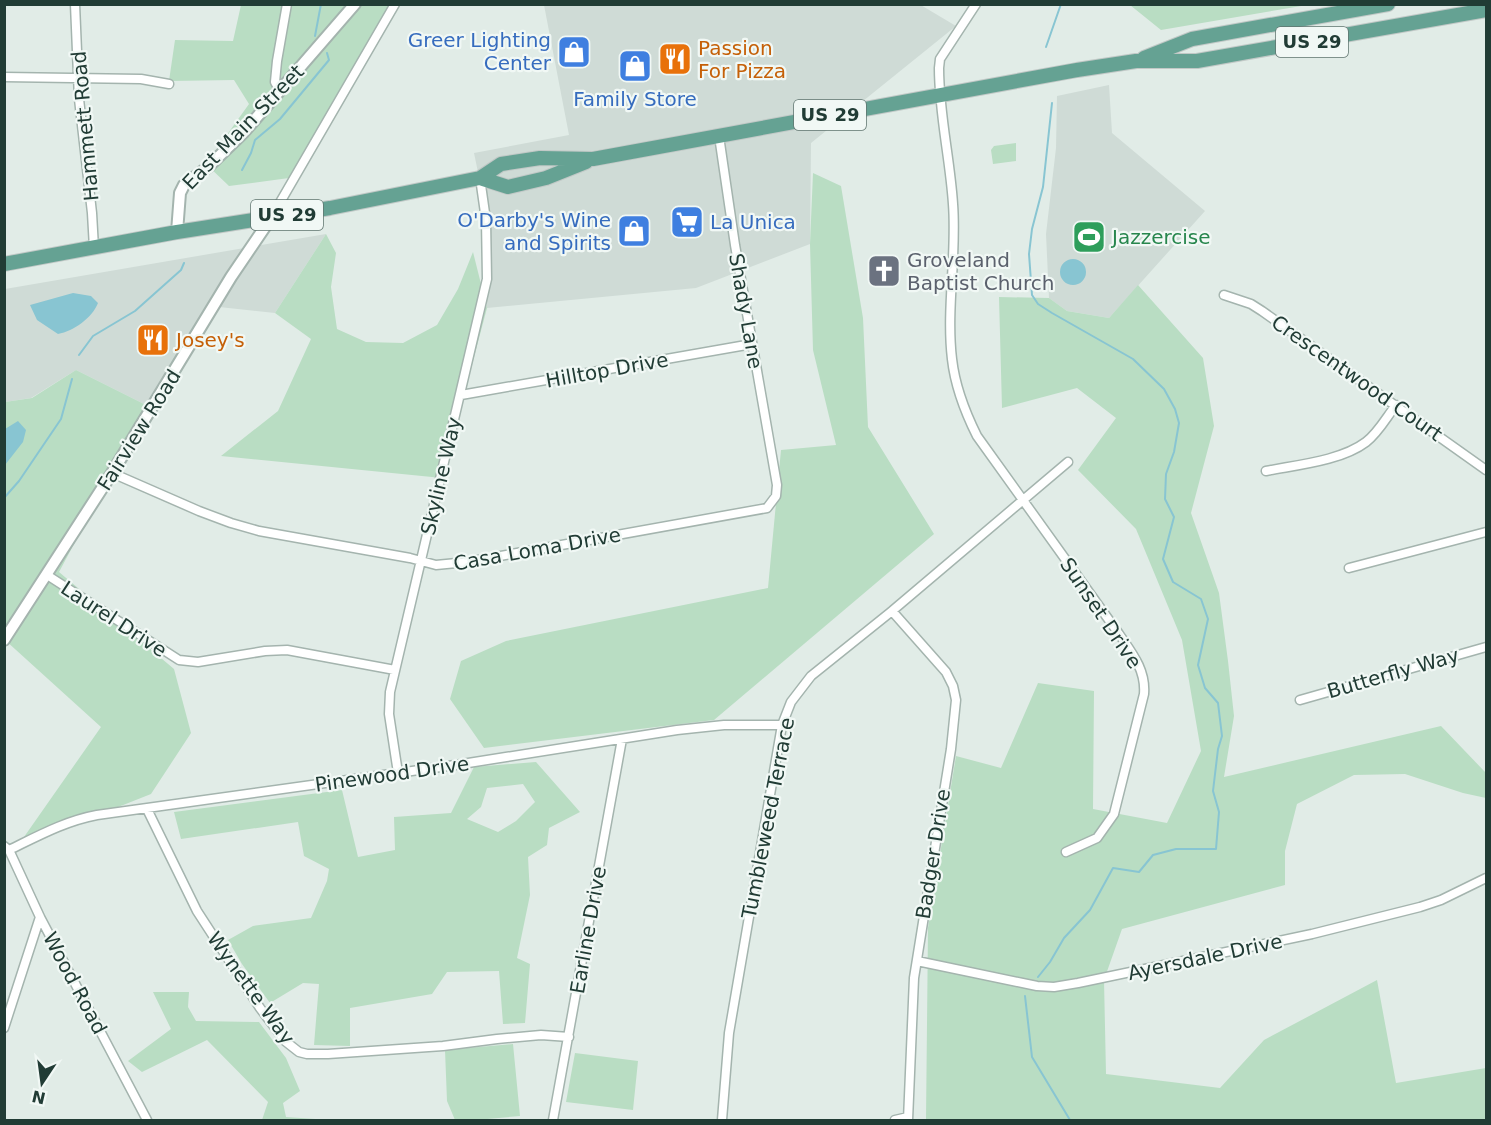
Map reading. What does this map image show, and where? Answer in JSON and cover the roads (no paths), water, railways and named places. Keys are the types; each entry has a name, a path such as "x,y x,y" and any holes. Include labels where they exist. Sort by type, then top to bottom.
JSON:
{"main road":[{"name":"US 29","path":"1136,61 1192,39 1388,4"},
{"name":"US 29","path":"4,264 177,232 330,208 480,178 501,164 540,159 593,159 1136,61 1197,61 1486,10"},
{"path":"1322,16 1327,39"},
{"name":"US 29","path":"480,178 508,187 546,178 593,159"}],"street":[{"name":"Hammett Road","path":"75,4 78,78 94,248"},
{"path":"280,91 275,82 287,4"},
{"name":"East Main Street","path":"177,232 180,193 184,185 231,146 355,4"},
{"path":"271,218 395,4"},
{"name":"Sunset Drive","path":"976,4 940,58 939,95 953,204 954,253 950,336 956,382 964,409 977,436 1138,663 1144,679 1144,694 1114,814 1097,838 1066,852"},
{"path":"4,77 141,80 169,84"},
{"name":"Shady Lane","path":"719,136 735,245 777,485"},
{"name":"Skyline Way","path":"398,773 389,714 390,692 487,279 486,219 480,178"},
{"name":"Fairview Road","path":"4,640 112,473 231,277 271,218"},
{"name":"Crescentwood Court","path":"1224,295 1251,304 1262,311 1486,470"},
{"name":"Hilltop Drive","path":"461,394 752,344"},
{"path":"1266,471 1330,458 1358,447 1374,435 1396,405"},
{"name":"Tumbleweed Terrace","path":"722,1120 729,1033 782,725 791,702 806,682 1068,462"},
{"name":"Casa Loma Drive","path":"112,473 231,524 436,565 467,562 762,509 774,501 777,485"},
{"path":"1349,568 1486,532"},
{"name":"Laurel Drive","path":"47,575 179,660 198,662 265,651 287,650 395,670"},
{"name":"Badger Drive","path":"892,611 946,672 957,700 917,961 911,1030 908,1119"},
{"name":"Butterfly Way","path":"1300,699 1486,647"},
{"name":"Pinewood Drive","path":"7,848 74,820 724,725 782,725"},
{"name":"Earline Drive","path":"553,1120 622,739"},
{"name":"Wynette Way","path":"147,809 197,911 260,1008 285,1041 299,1052 328,1054 443,1046 532,1036 569,1037"},
{"name":"Wood Road","path":"7,848 40,917 147,1120"},
{"name":"Ayersdale Drive","path":"917,961 1037,986 1054,987 1312,934 1420,907 1441,900 1486,878"},
{"path":"4,1028 40,917"},
{"path":"895,1120 908,1119"}],"water":[{"path":"1073,259 1082,263 1086,272 1082,281 1073,285 1064,281 1060,272 1064,263"},
{"path":"73,293 91,296 98,303 82,323 58,334 37,320 30,305"},
{"path":"18,421 26,430 23,442 5,465 5,429"}],"waterway":[{"path":"315,36 321,4"},
{"path":"1046,47 1061,4"},
{"path":"242,170 255,140 280,119 329,60 327,53"},
{"path":"1038,977 1064,938 1090,910 1113,868 1139,872 1153,855 1176,849 1216,849 1219,812 1213,791 1218,749 1222,736 1218,703 1205,688 1198,665 1208,619 1201,599 1173,582 1163,559 1174,517 1165,499 1166,474 1174,452 1179,423 1175,409 1164,389 1133,359 1052,313 1038,304 1032,295 1029,254 1032,229 1043,187 1052,103"},
{"path":"79,355 93,336 135,311 181,270 184,263"},
{"path":"4,498 19,481 61,419 72,379"},
{"path":"1025,996 1032,1057 1070,1120"}],"place":[{"name":"Greer Lighting Center","path":"574,52"},
{"name":"Passion For Pizza","path":"675,59"},
{"name":"Family Store","path":"635,66"},
{"name":"La Unica","path":"687,222"},
{"name":"O'Darby's Wine and Spirits","path":"634,231"},
{"name":"Jazzercise","path":"1089,237"},
{"name":"Groveland Baptist Church","path":"884,271"},
{"name":"Josey's","path":"153,340"}]}
